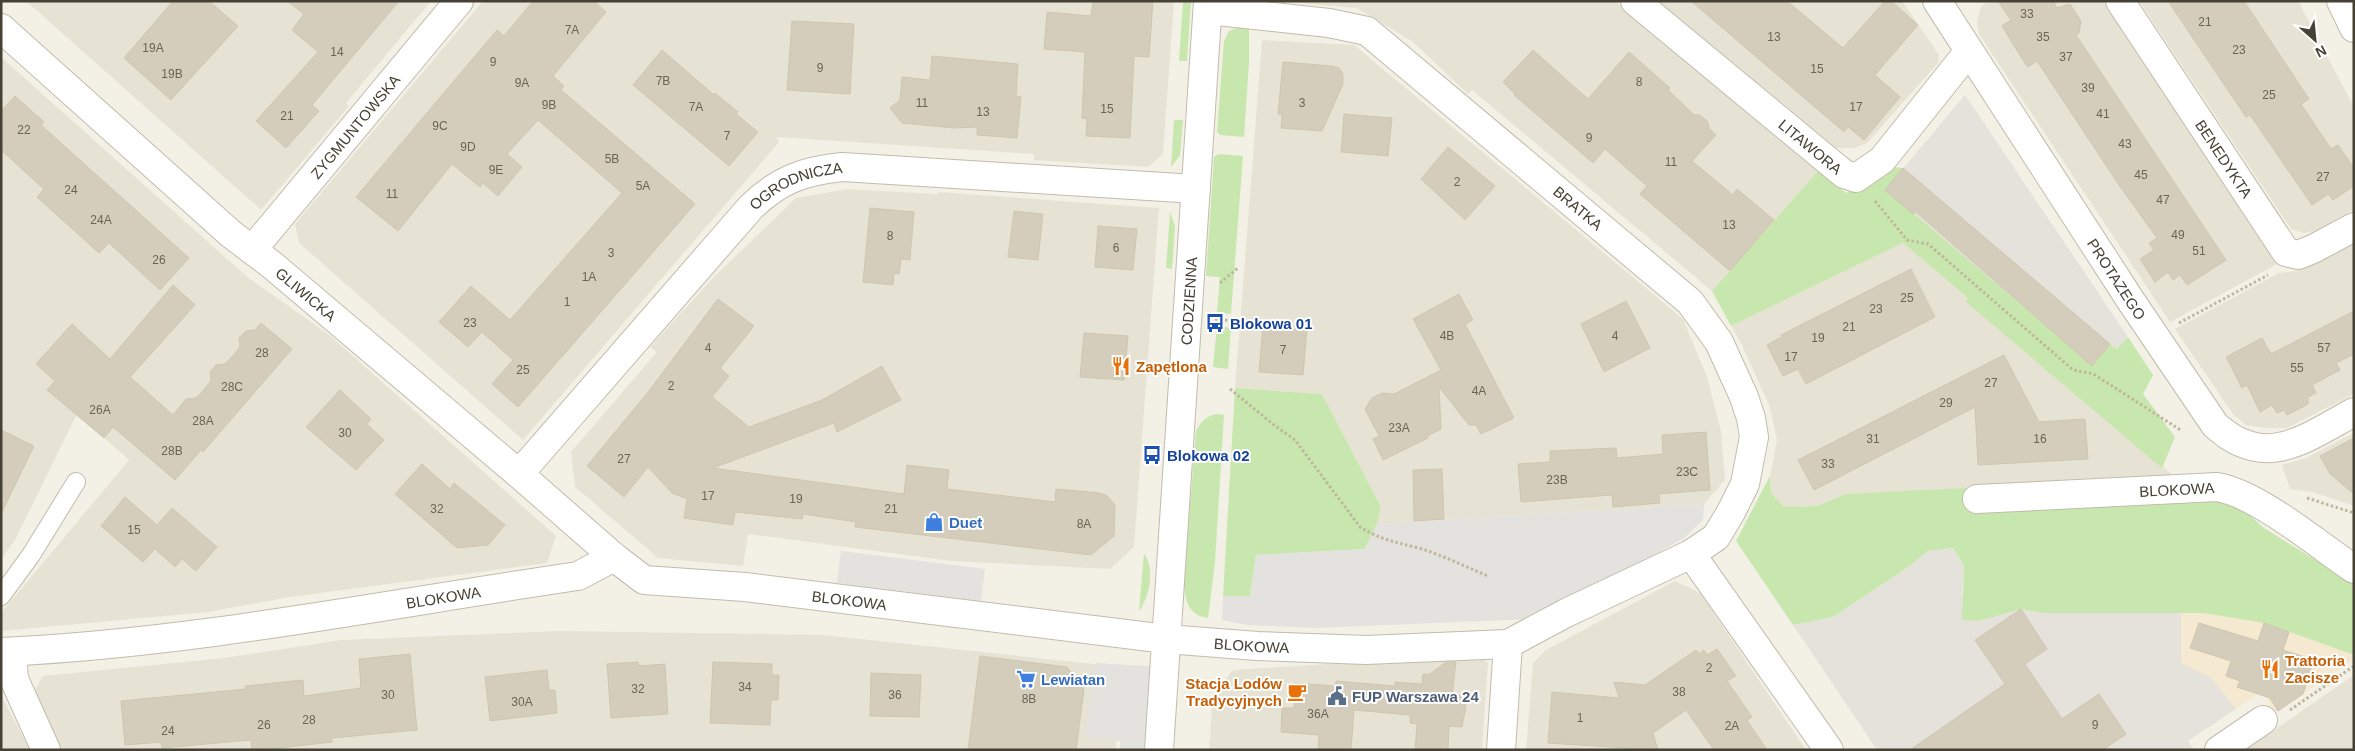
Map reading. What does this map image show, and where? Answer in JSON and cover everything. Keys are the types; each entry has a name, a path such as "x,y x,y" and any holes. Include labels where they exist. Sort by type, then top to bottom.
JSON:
{"street":[{"name":"ZYGMUNTOWSKA","path":"252,250 459,1"},
{"name":"LITAWORA","path":"1635,1 1844,174 1856,178 1882,160 1969,51"},
{"name":"BENEDYKTA","path":"2120,1 2279,246 2292,254"},
{"path":"2341,1 2354,28"},
{"name":"PROTAZEGO","path":"1944,4 1969,51 2214,425 2230,439 2270,449 2292,445 2354,412"},
{"name":"CODZIENNA","path":"1159,750 1208,6"},
{"name":"BRATKA","path":"1208,6 1329,23 1366,31 1690,302 1719,342 1744,397 1751,418 1754,437 1744,484 1731,512 1716,537 1691,554"},
{"name":"GLIWICKA","path":"1,28 252,250 519,474 614,557"},
{"name":"OGRODNICZA","path":"519,474 751,207 768,191 806,173 814,170 842,167 1196,189"},
{"path":"2292,254 2298,255 2313,250 2354,227"},
{"name":"BLOKOWA","path":"1977,499 2217,487 2228,489 2244,495 2270,511 2354,568"},
{"path":"1691,554 1829,750"},
{"name":"BLOKOWA","path":"7,652 50,650 187,635 578,576 614,557 644,580 745,587 1166,639 1257,646 1366,650 1508,644 1566,613 1691,554"},
{"path":"1501,750 1508,644"},
{"path":"7,652 14,679 46,750"},
{"path":"2219,750 2263,720"}],"lane":[{"path":"1,596 32,555 76,482"}],"path":[{"path":"1856,178 1907,240 1928,244 2072,369 2094,375 2171,422 2185,434"},
{"path":"2154,336 2287,265 2292,254"},
{"path":"1215,286 1239,268"},
{"path":"1230,389 1295,440 1360,527 1373,536 1424,550 1488,576"},
{"path":"2298,495 2354,513"},
{"path":"2263,720 2273,722 2354,666"},
{"path":"1189,687 1206,688"}],"shaded area":[{"path":"26,1 431,1 346,103 349,106 261,210"},
{"path":"483,1 1174,1 1163,154 1148,167 1034,160 1034,154 776,137 779,142 523,440 299,243 295,224"},
{"path":"1276,1 1615,1 1818,171 1712,291 1472,90 1468,94 1413,42 1357,8"},
{"path":"1658,1 1902,1 1939,55 1938,63 1867,143 1854,148 1836,148"},
{"path":"1988,1 2103,1 2277,264 2170,322 1979,34 1977,20 1981,7"},
{"path":"2139,1 2298,1 2354,107 2354,209 2315,231 2303,233 2291,229"},
{"path":"1262,40 1354,45 1683,319 1707,377 1721,431 1725,480 1704,504 1377,524 1381,507 1322,394 1235,388"},
{"path":"1,57 246,276 328,334 556,536 547,563 290,597 208,612 1,631 1,613 129,460 77,414 15,540 1,559"},
{"path":"1965,95 2128,337 2117,349 2110,344 2092,366 1885,190"},
{"path":"848,189 937,194 938,192 1159,208 1134,547 1110,569 951,561 748,534 743,566 658,558 575,487 571,452 657,352 650,347 713,278 796,198"},
{"path":"2354,242 2354,394 2287,428 2265,428 2246,425 2233,414 2175,329 2279,273 2296,271"},
{"path":"1903,243 1968,298 1967,302 2179,480 1845,494 1818,506 1784,507 1771,493 1770,476 1777,440 1770,407 1740,341 1731,326"},
{"path":"2354,433 2354,506 2312,492 2290,489 2282,465 2306,458"},
{"path":"1704,504 1703,520 1684,538 1553,612 1532,619 1316,628 1247,625 1222,620 1223,596 1250,596 1256,555 1365,549 1377,524"},
{"path":"1953,548 1964,566 1962,594 1979,621 2021,609 2043,613 2181,613 2181,663 2211,678 2236,709 2188,741 2194,750 1877,750 1793,625 1833,617 1904,570 1928,551"},
{"path":"841,551 985,569 981,601 837,583"},
{"path":"1675,581 1700,593 1806,750 1526,750 1533,663 1546,650"},
{"path":"2181,613 2204,613 2264,623 2354,655 2354,660 2275,712 2262,692 2236,709 2211,678 2181,663"},
{"path":"558,631 823,635 1122,667 1116,750 61,750 35,690 43,676 224,658 341,640"},
{"path":"1486,654 1485,663 1488,662 1482,750 1209,750 1213,694 1233,670"},
{"path":"1096,663 1165,667 1159,750 1120,750 1120,741 1085,736"},
{"path":"2354,675 2354,750 2245,750"},
{"path":"1,695 30,750 1,750"}],"green space":[{"path":"1183,1 1191,1 1187,61 1179,61"},
{"path":"1237,28 1249,28 1249,62 1244,137 1220,135 1217,132 1224,41 1229,31"},
{"path":"1174,120 1183,120 1180,155 1171,167"},
{"path":"1219,154 1243,156 1231,314 1217,312 1220,277 1206,276 1214,157"},
{"path":"1890,167 1903,168 1886,190 2092,365 2110,344 2117,349 2128,337 2153,375 2143,394 2175,437 2162,468 1966,302 1968,298 1903,243 1731,326 1712,291 1818,171 1846,193"},
{"path":"1170,212 1175,226 1172,269 1166,268"},
{"path":"1217,326 1231,328 1228,369 1213,367"},
{"path":"1235,388 1322,394 1381,507 1377,524 1365,549 1256,555 1250,596 1223,596"},
{"path":"1212,415 1224,415 1215,562 1208,618 1196,614 1189,606 1185,595 1184,582 1196,431 1205,419"},
{"path":"1770,476 1771,493 1784,507 1818,506 1845,494 1966,488 1968,507 2200,497 2238,505 2264,528 2354,584 2354,655 2264,623 2204,613 2043,613 2021,609 1979,621 1962,620 1964,566 1953,548 1928,551 1904,570 1833,617 1793,625 1736,541"},
{"path":"1144,553 1149,567 1150,582 1146,598 1139,611"}],"building":[{"path":"173,1 209,1 238,26 171,100 124,58"},
{"path":"287,1 399,1 312,105 319,111 286,148 256,121 318,52 292,30 304,14"},
{"path":"533,1 594,1 606,12 553,76 564,86 561,90 695,204 518,407 492,384 513,360 482,332 468,347 439,322 471,286 510,320 622,193 538,120 507,154 522,167 498,196 483,183 480,187 452,164 398,231 356,197 497,30 504,36"},
{"path":"1093,1 1153,1 1149,57 1134,56 1130,138 1086,136 1087,119 1082,118 1085,52 1044,49 1047,12 1091,16"},
{"path":"1691,1 1787,1 1843,48 1885,1 1891,1 1918,25 1875,75 1900,97 1864,140 1848,127 1844,132"},
{"path":"1998,1 2053,1 2057,8 2070,4 2081,21 2079,33 2076,35 2226,260 2187,285 2180,275 2173,280 2168,272 2155,282 2140,259 2154,250 2149,243 2157,238 2119,185 2037,61 2028,67 2026,65 2002,26 2011,20"},
{"path":"2168,1 2244,1 2309,99 2301,104 2331,149 2338,145 2354,168 2354,186 2333,200 2328,194 2312,205 2250,115 2246,117"},
{"path":"792,21 854,24 850,94 787,90"},
{"path":"662,50 714,95 715,93 738,112 736,114 758,132 729,166 633,85"},
{"path":"1533,50 1588,99 1629,52 1670,88 1668,90 1694,115 1700,115 1708,122 1709,128 1716,135 1692,161 1733,195 1737,189 1774,220 1730,271 1640,194 1647,186 1605,149 1593,163 1514,95 1503,82"},
{"path":"932,56 1018,64 1016,96 1021,97 1017,138 977,135 977,127 953,128 902,123 890,108 900,100 902,77 930,80"},
{"path":"1283,62 1332,66 1339,68 1343,74 1343,84 1322,131 1281,128 1282,114 1278,114"},
{"path":"15,96 44,122 41,125 189,258 160,290 109,243 99,253 37,197 44,189 1,150 1,111"},
{"path":"1344,114 1392,118 1388,156 1341,152"},
{"path":"1448,147 1495,186 1465,220 1421,179"},
{"path":"1903,168 2110,344 2092,366 1916,212 1913,214 1885,190"},
{"path":"870,208 914,212 910,260 901,259 899,274 894,273 893,285 863,282"},
{"path":"1014,211 1043,214 1038,260 1008,257"},
{"path":"1098,226 1137,229 1133,270 1095,267"},
{"path":"1911,269 1935,317 1806,384 1798,369 1783,376 1767,345 1782,337 1781,335"},
{"path":"173,285 195,305 130,377 173,415 186,399 196,398 203,391 211,381 210,372 216,365 225,364 232,357 240,347 239,338 246,331 255,330 261,323 292,349 203,452 201,450 175,480 113,427 104,438 47,390 55,381 36,364 72,324 110,359"},
{"path":"1459,294 1473,320 1465,324 1514,418 1481,434 1476,425 1469,425 1439,387 1441,429 1427,436 1428,438 1383,460 1373,439 1379,436 1365,409 1372,398 1382,393 1394,394 1441,370 1413,319"},
{"path":"718,299 754,326 720,368 729,376 712,397 749,427 822,400 882,366 901,400 837,432 834,423 713,468 904,494 907,465 949,470 947,489 1055,502 1056,489 1100,493 1107,496 1115,505 1114,536 1091,555 855,527 856,522 803,514 802,519 735,512 733,525 684,518 687,499 672,493 648,467 624,497 587,466 649,391"},
{"path":"1626,301 1650,348 1604,372 1581,324"},
{"path":"2354,311 2354,354 2336,363 2340,370 2312,385 2316,393 2308,397 2308,404 2287,415 2284,410 2277,413 2272,405 2260,412 2247,385 2242,388 2226,357 2262,338 2271,354"},
{"path":"1263,325 1307,329 1303,375 1259,372"},
{"path":"1084,333 1128,336 1124,380 1080,377"},
{"path":"2004,355 2039,422 2085,419 2088,459 1978,465 1975,407 1814,490 1798,460"},
{"path":"340,390 371,419 367,424 384,440 356,470 306,427"},
{"path":"1,430 34,446 1,514"},
{"path":"1706,432 1710,490 1659,494 1660,503 1613,507 1612,495 1521,502 1518,464 1550,462 1550,451 1616,448 1617,458 1663,454 1662,435"},
{"path":"2354,438 2354,494 2330,474 2320,456"},
{"path":"422,464 450,489 454,483 505,525 488,545 457,548 395,494"},
{"path":"1442,469 1444,519 1414,521 1413,470"},
{"path":"125,497 157,525 172,508 217,547 196,571 182,559 175,567 155,549 143,562 101,526"},
{"path":"2021,609 2047,649 2025,664 2062,719 2099,694 2126,734 2103,750 1910,750 2005,684 1975,640"},
{"name":"Trattoria Zacisze","path":"2199,623 2258,641 2264,623 2289,632 2283,650 2314,660 2303,694 2278,711 2270,698 2237,687 2240,681 2226,676 2231,661 2190,648"},
{"path":"1717,649 1736,676 1727,681 1752,717 1747,720 1767,750 1714,750 1686,710 1653,733 1658,750 1548,743 1552,692 1619,698 1614,682 1645,685 1696,650 1699,654 1704,650 1707,655"},
{"path":"410,654 417,730 332,738 332,742 262,750 252,750 251,740 162,748 161,742 125,745 121,701 246,689 245,686 303,680 304,696 361,688 359,659"},
{"path":"980,656 1067,667 1084,689 1076,750 968,750"},
{"path":"638,662 639,666 665,664 668,714 611,718 607,664"},
{"path":"713,662 772,664 772,675 779,675 778,700 771,700 770,725 710,723"},
{"path":"1446,662 1456,662 1452,695 1465,696 1464,703 1466,706 1462,727 1449,726 1448,750 1415,750 1417,724 1410,723 1410,715 1354,710 1351,750 1318,750 1319,735 1281,732 1282,708 1294,708 1295,683 1335,686 1336,681 1395,686 1395,682 1422,684 1423,674 1430,674"},
{"path":"547,670 549,690 555,690 557,713 490,721 485,677"},
{"path":"871,673 921,675 919,717 870,716"}],"place":[{"name":"Blokowa 01","path":"1215,323"},
{"name":"Zapętlona","path":"1121,366"},
{"name":"Blokowa 02","path":"1152,455"},
{"name":"Duet","path":"934,522"},
{"name":"Trattoria Zacisze","path":"2270,669"},
{"name":"Lewiatan","path":"1026,679"},
{"name":"Stacja Lodów Tradycyjnych","path":"1297,692"},
{"name":"FUP Warszawa 24","path":"1337,696"}]}
